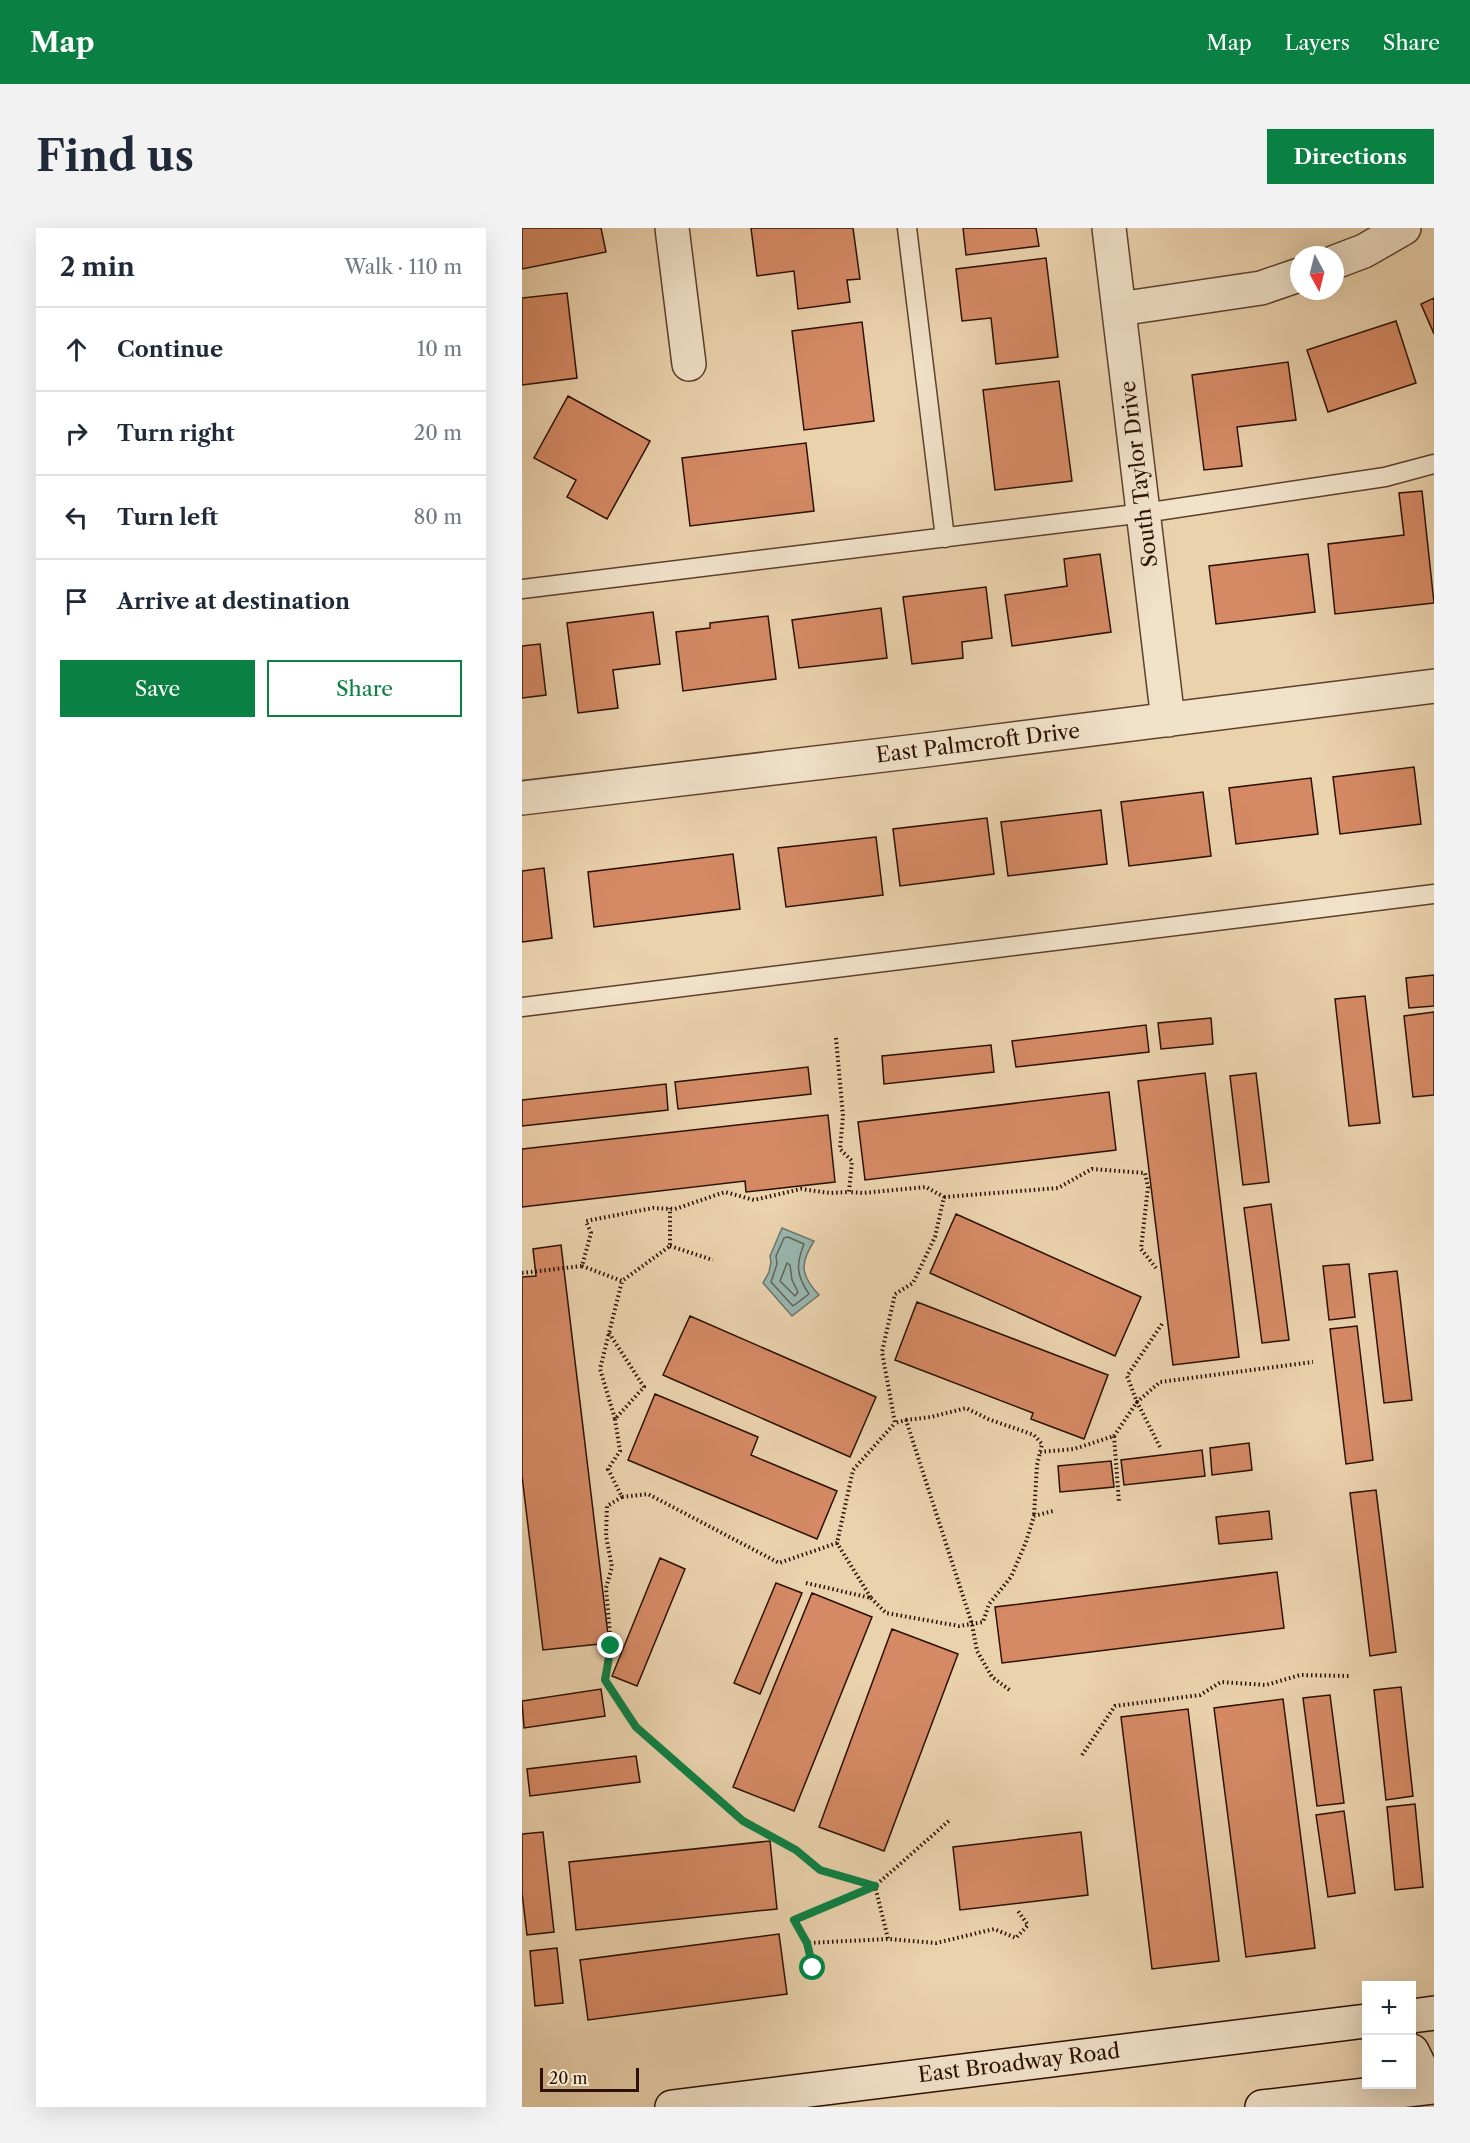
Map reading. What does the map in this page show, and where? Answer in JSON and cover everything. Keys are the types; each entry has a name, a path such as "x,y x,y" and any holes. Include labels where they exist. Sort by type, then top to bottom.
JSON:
{"street":[{"path":"672,228 689,364"},
{"name":"South Taylor Drive","path":"1109,228 1168,720"},
{"path":"1344,259 1364,251 1404,228"},
{"path":"1119,309 1261,288 1290,277"},
{"name":"East Palmcroft Drive","path":"522,798 1434,686"},
{"path":"1416,2015 1434,2013"},
{"name":"East Broadway Road","path":"672,2107 1362,2021"},
{"path":"1262,2107 1433,2093 1416,2059"}],"lane":[{"path":"907,228 945,538"},
{"path":"522,589 1144,513 1385,477 1434,464"},
{"path":"522,1007 1434,894"}],"path":[{"path":"836,1038 843,1116 840,1149 852,1161 849,1192"},
{"path":"582,1266 591,1233 586,1221 654,1208 675,1209 725,1192 754,1200 801,1189 830,1193 863,1193 926,1187 944,1197 1058,1188 1092,1168 1145,1173 1148,1187 1141,1249 1156,1268"},
{"path":"895,1423 882,1352 895,1294 913,1283 935,1237 944,1197"},
{"path":"670,1208 670,1246"},
{"path":"670,1246 712,1260"},
{"path":"622,1497 608,1469 620,1451 615,1419 600,1369 622,1281 670,1246"},
{"path":"522,1274 582,1266 622,1281"},
{"path":"1160,1447 1137,1402 1127,1376 1162,1324"},
{"path":"609,1333 644,1387 615,1419"},
{"path":"1040,1452 1074,1449 1114,1436 1137,1402 1160,1382 1312,1362"},
{"path":"966,1408 1034,1436 1042,1444 1037,1465 1034,1516 1026,1542 1011,1577 989,1604 983,1622 959,1626 886,1613 871,1598 837,1543 853,1470 895,1423 906,1420 931,1417 966,1408"},
{"path":"906,1420 972,1624 977,1651 992,1677 1011,1691"},
{"path":"1114,1436 1119,1503"},
{"path":"837,1543 779,1563 648,1494 622,1497 607,1506 606,1536 612,1567 606,1588 611,1646 605,1680 636,1727 743,1821 796,1850 820,1870 875,1886"},
{"path":"1034,1516 1053,1511"},
{"path":"806,1583 871,1598"},
{"path":"1082,1755 1114,1706 1200,1695 1221,1682 1266,1685 1300,1675 1350,1676"},
{"path":"813,1968 807,1943 794,1920 875,1886 951,1819"},
{"path":"875,1886 888,1939"},
{"path":"807,1943 888,1939 936,1942 994,1929 1016,1938 1028,1925 1018,1911"}],"water":[{"path":"782,1228 814,1241 806,1256 804,1269 808,1281 819,1295 792,1316 763,1283 769,1272 770,1256"}],"building":[{"path":"522,228 601,228 606,252 522,269"},
{"path":"751,228 853,228 860,279 847,280 850,302 798,309 794,271 757,276"},
{"path":"963,228 1036,228 1039,246 966,255"},
{"path":"1046,258 1058,357 996,364 991,318 962,321 956,269"},
{"path":"567,293 577,378 522,385 522,298"},
{"path":"1434,298 1434,334 1421,304"},
{"path":"1396,321 1416,383 1328,412 1307,350"},
{"path":"862,322 874,421 804,430 792,331"},
{"path":"1288,362 1296,420 1237,427 1242,466 1204,470 1192,375"},
{"path":"1059,381 1072,481 995,490 983,390"},
{"path":"568,396 650,441 607,519 567,497 576,480 534,458"},
{"path":"806,443 814,511 690,526 682,458"},
{"path":"1422,491 1434,603 1335,614 1328,544 1404,535 1399,493"},
{"path":"1100,554 1111,632 1012,646 1005,595 1067,586 1064,559"},
{"path":"1308,554 1315,612 1216,624 1209,566"},
{"path":"986,587 992,638 962,642 963,658 912,664 903,597"},
{"path":"881,608 887,658 799,668 792,620"},
{"path":"653,612 660,664 613,670 618,708 578,713 567,623"},
{"path":"768,616 776,679 683,691 676,632 710,628 710,623"},
{"path":"540,644 546,695 522,698 522,646"},
{"path":"1414,767 1421,824 1340,834 1333,777"},
{"path":"1311,778 1318,834 1236,844 1229,788"},
{"path":"1203,792 1211,856 1129,866 1121,802"},
{"path":"1101,810 1107,864 1008,876 1001,822"},
{"path":"987,818 994,874 900,886 893,829"},
{"path":"876,837 883,895 786,907 778,848"},
{"path":"733,854 740,909 594,927 588,872"},
{"path":"544,868 552,938 522,942 522,871"},
{"path":"1434,975 1434,1006 1409,1008 1406,978"},
{"path":"1365,996 1380,1123 1349,1126 1335,999"},
{"path":"1434,1012 1434,1095 1413,1097 1404,1016"},
{"path":"1211,1018 1213,1044 1161,1049 1158,1023"},
{"path":"1146,1025 1149,1052 1016,1067 1012,1041"},
{"path":"991,1045 994,1072 884,1084 882,1056"},
{"path":"808,1067 811,1094 678,1109 675,1082"},
{"path":"1205,1073 1239,1357 1173,1365 1138,1081"},
{"path":"1256,1073 1269,1182 1243,1185 1230,1076"},
{"path":"666,1084 668,1110 522,1126 522,1100"},
{"path":"1109,1092 1116,1150 865,1180 858,1122"},
{"path":"828,1115 835,1182 746,1192 745,1181 522,1207 522,1149"},
{"path":"1271,1204 1289,1340 1262,1343 1244,1208"},
{"path":"956,1214 1141,1297 1115,1356 930,1273"},
{"path":"561,1245 609,1643 543,1650 522,1476 522,1277 536,1276 533,1249"},
{"path":"1349,1264 1355,1317 1329,1320 1323,1266"},
{"path":"1397,1271 1412,1400 1384,1403 1369,1274"},
{"path":"917,1302 1108,1375 1084,1439 1031,1419 1033,1413 895,1360"},
{"path":"690,1316 876,1397 850,1457 663,1375"},
{"path":"1357,1326 1373,1460 1346,1464 1330,1329"},
{"path":"655,1394 758,1437 751,1455 837,1491 817,1539 628,1460"},
{"path":"1249,1443 1252,1470 1212,1475 1210,1448"},
{"path":"1202,1450 1205,1476 1124,1485 1121,1460"},
{"path":"1111,1461 1114,1487 1060,1492 1058,1466"},
{"path":"1376,1490 1396,1652 1370,1656 1350,1493"},
{"path":"1269,1511 1272,1539 1219,1544 1216,1517"},
{"path":"660,1558 685,1569 637,1686 612,1676"},
{"path":"1277,1572 1284,1628 1002,1663 995,1607"},
{"path":"776,1583 802,1593 760,1694 734,1683"},
{"path":"812,1593 872,1617 794,1811 733,1787"},
{"path":"892,1629 958,1654 884,1851 819,1827"},
{"path":"1401,1687 1413,1796 1386,1800 1374,1690"},
{"path":"601,1689 605,1716 524,1728 522,1701"},
{"path":"1330,1695 1344,1803 1317,1806 1303,1698"},
{"path":"1283,1699 1315,1948 1246,1957 1214,1708"},
{"path":"1188,1709 1219,1961 1152,1969 1121,1717"},
{"path":"636,1756 640,1782 530,1796 527,1769"},
{"path":"1415,1804 1423,1887 1395,1890 1387,1807"},
{"path":"1344,1811 1355,1893 1328,1897 1316,1815"},
{"path":"543,1832 554,1932 527,1935 522,1893 522,1834"},
{"path":"1081,1832 1088,1895 960,1910 953,1847"},
{"path":"770,1841 777,1909 576,1930 569,1862"},
{"path":"779,1934 787,1994 588,2020 580,1960"},
{"path":"557,1948 563,2003 535,2006 530,1951"}],"route":[{"path":"611,1646 605,1680 636,1727 743,1821 796,1850 820,1870 875,1886 794,1920 807,1943 813,1968"}]}
